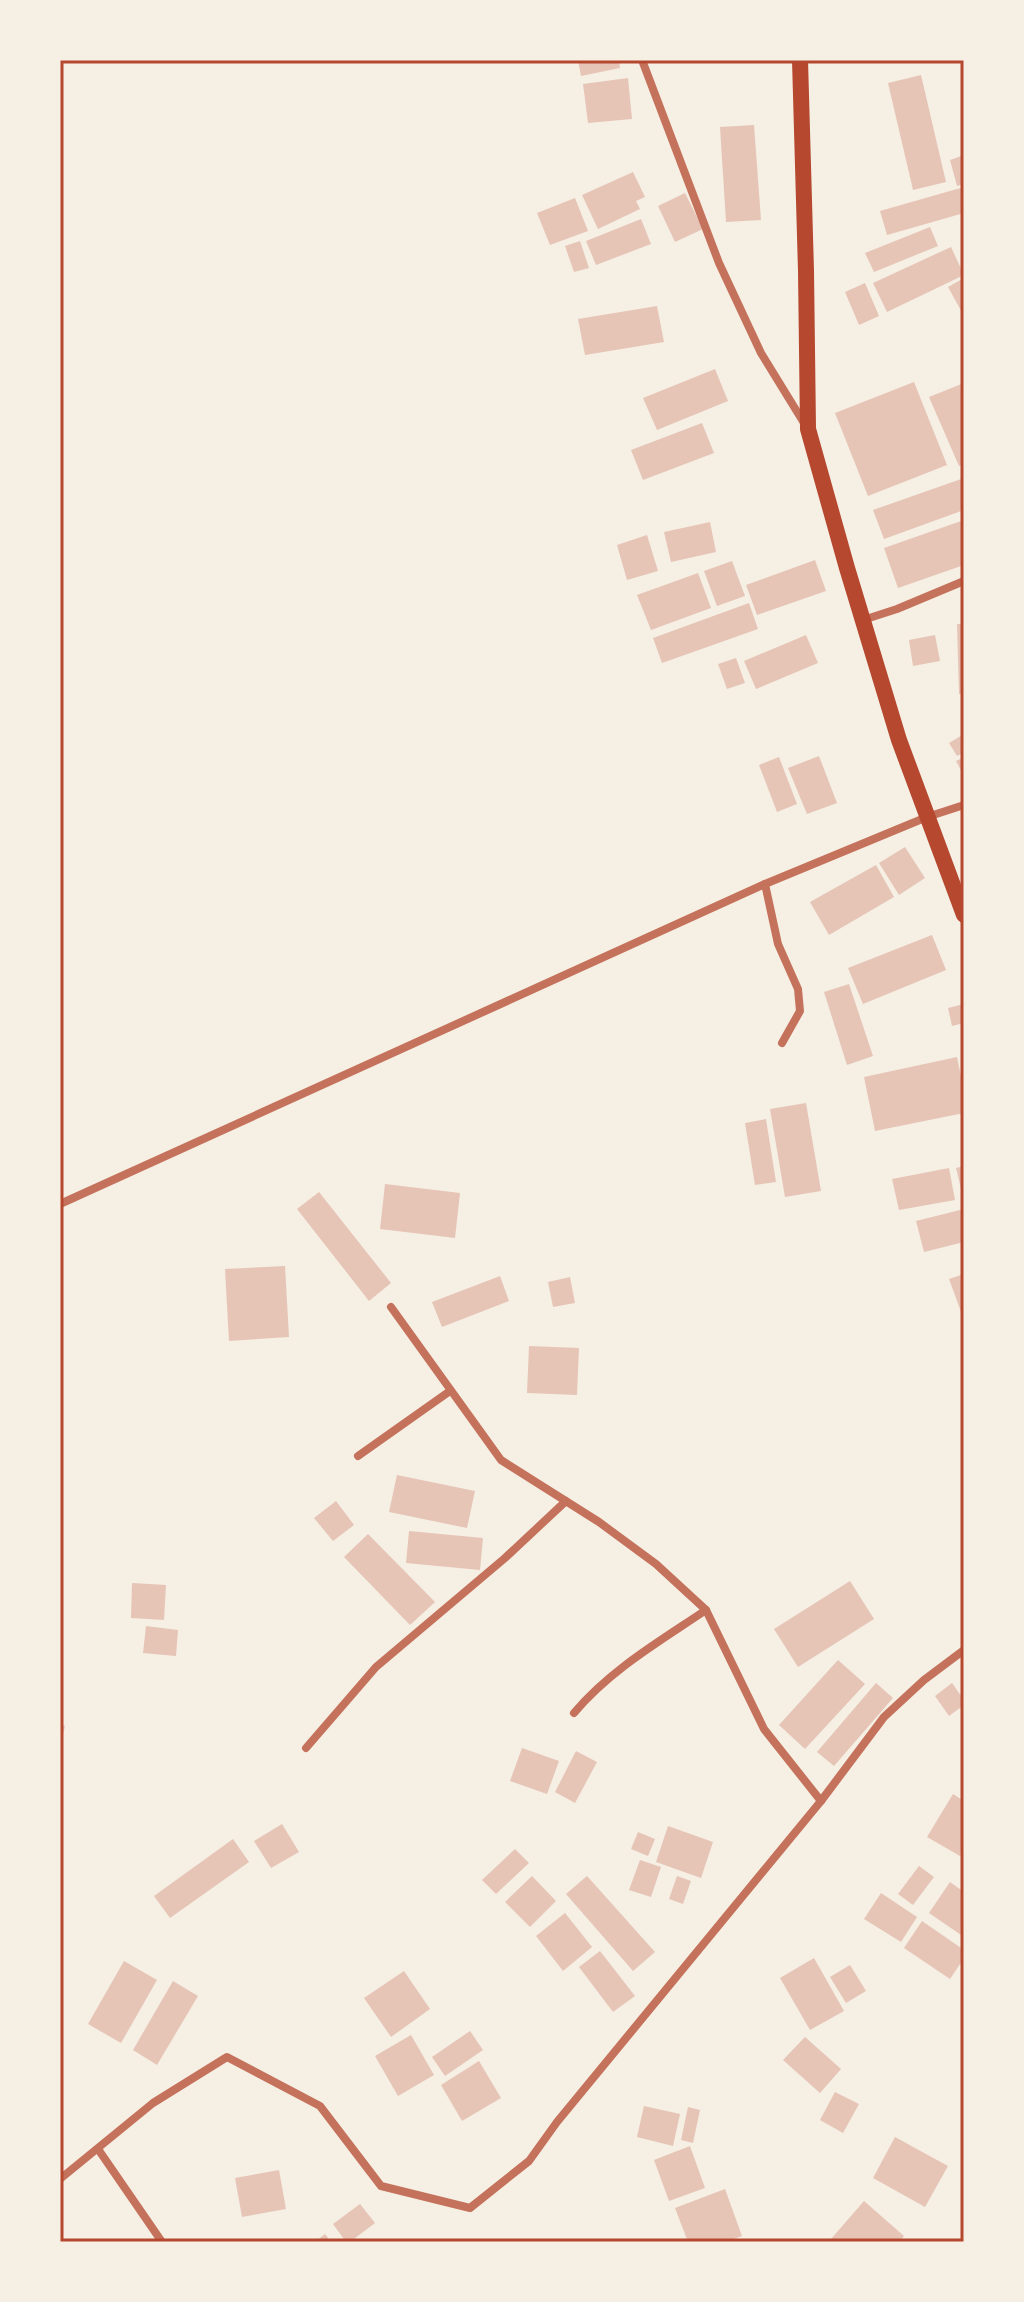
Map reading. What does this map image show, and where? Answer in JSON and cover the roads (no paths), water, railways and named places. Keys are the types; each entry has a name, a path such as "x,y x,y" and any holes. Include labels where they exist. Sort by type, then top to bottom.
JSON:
{"main road":[{"path":"800,60 808,429 899,740 964,915"}],"street":[{"path":"642,60 719,263 761,353 808,429"},
{"path":"863,620 964,581"},
{"path":"60,1204 765,884 927,817 964,805"},
{"path":"765,884 778,944 798,989 800,1011 782,1043"},
{"path":"391,1307 501,1460 599,1522 656,1564 706,1610 764,1729 821,1801"},
{"path":"358,1456 450,1391"},
{"path":"306,1748 376,1667 505,1558 566,1501"},
{"path":"574,1713 612,1675 706,1610"},
{"path":"60,2179 153,2103 227,2057 320,2106 381,2186 470,2208 529,2161 633,2027 821,1801 884,1717 924,1680 964,1650"},
{"path":"98,2149 162,2242"}]}
